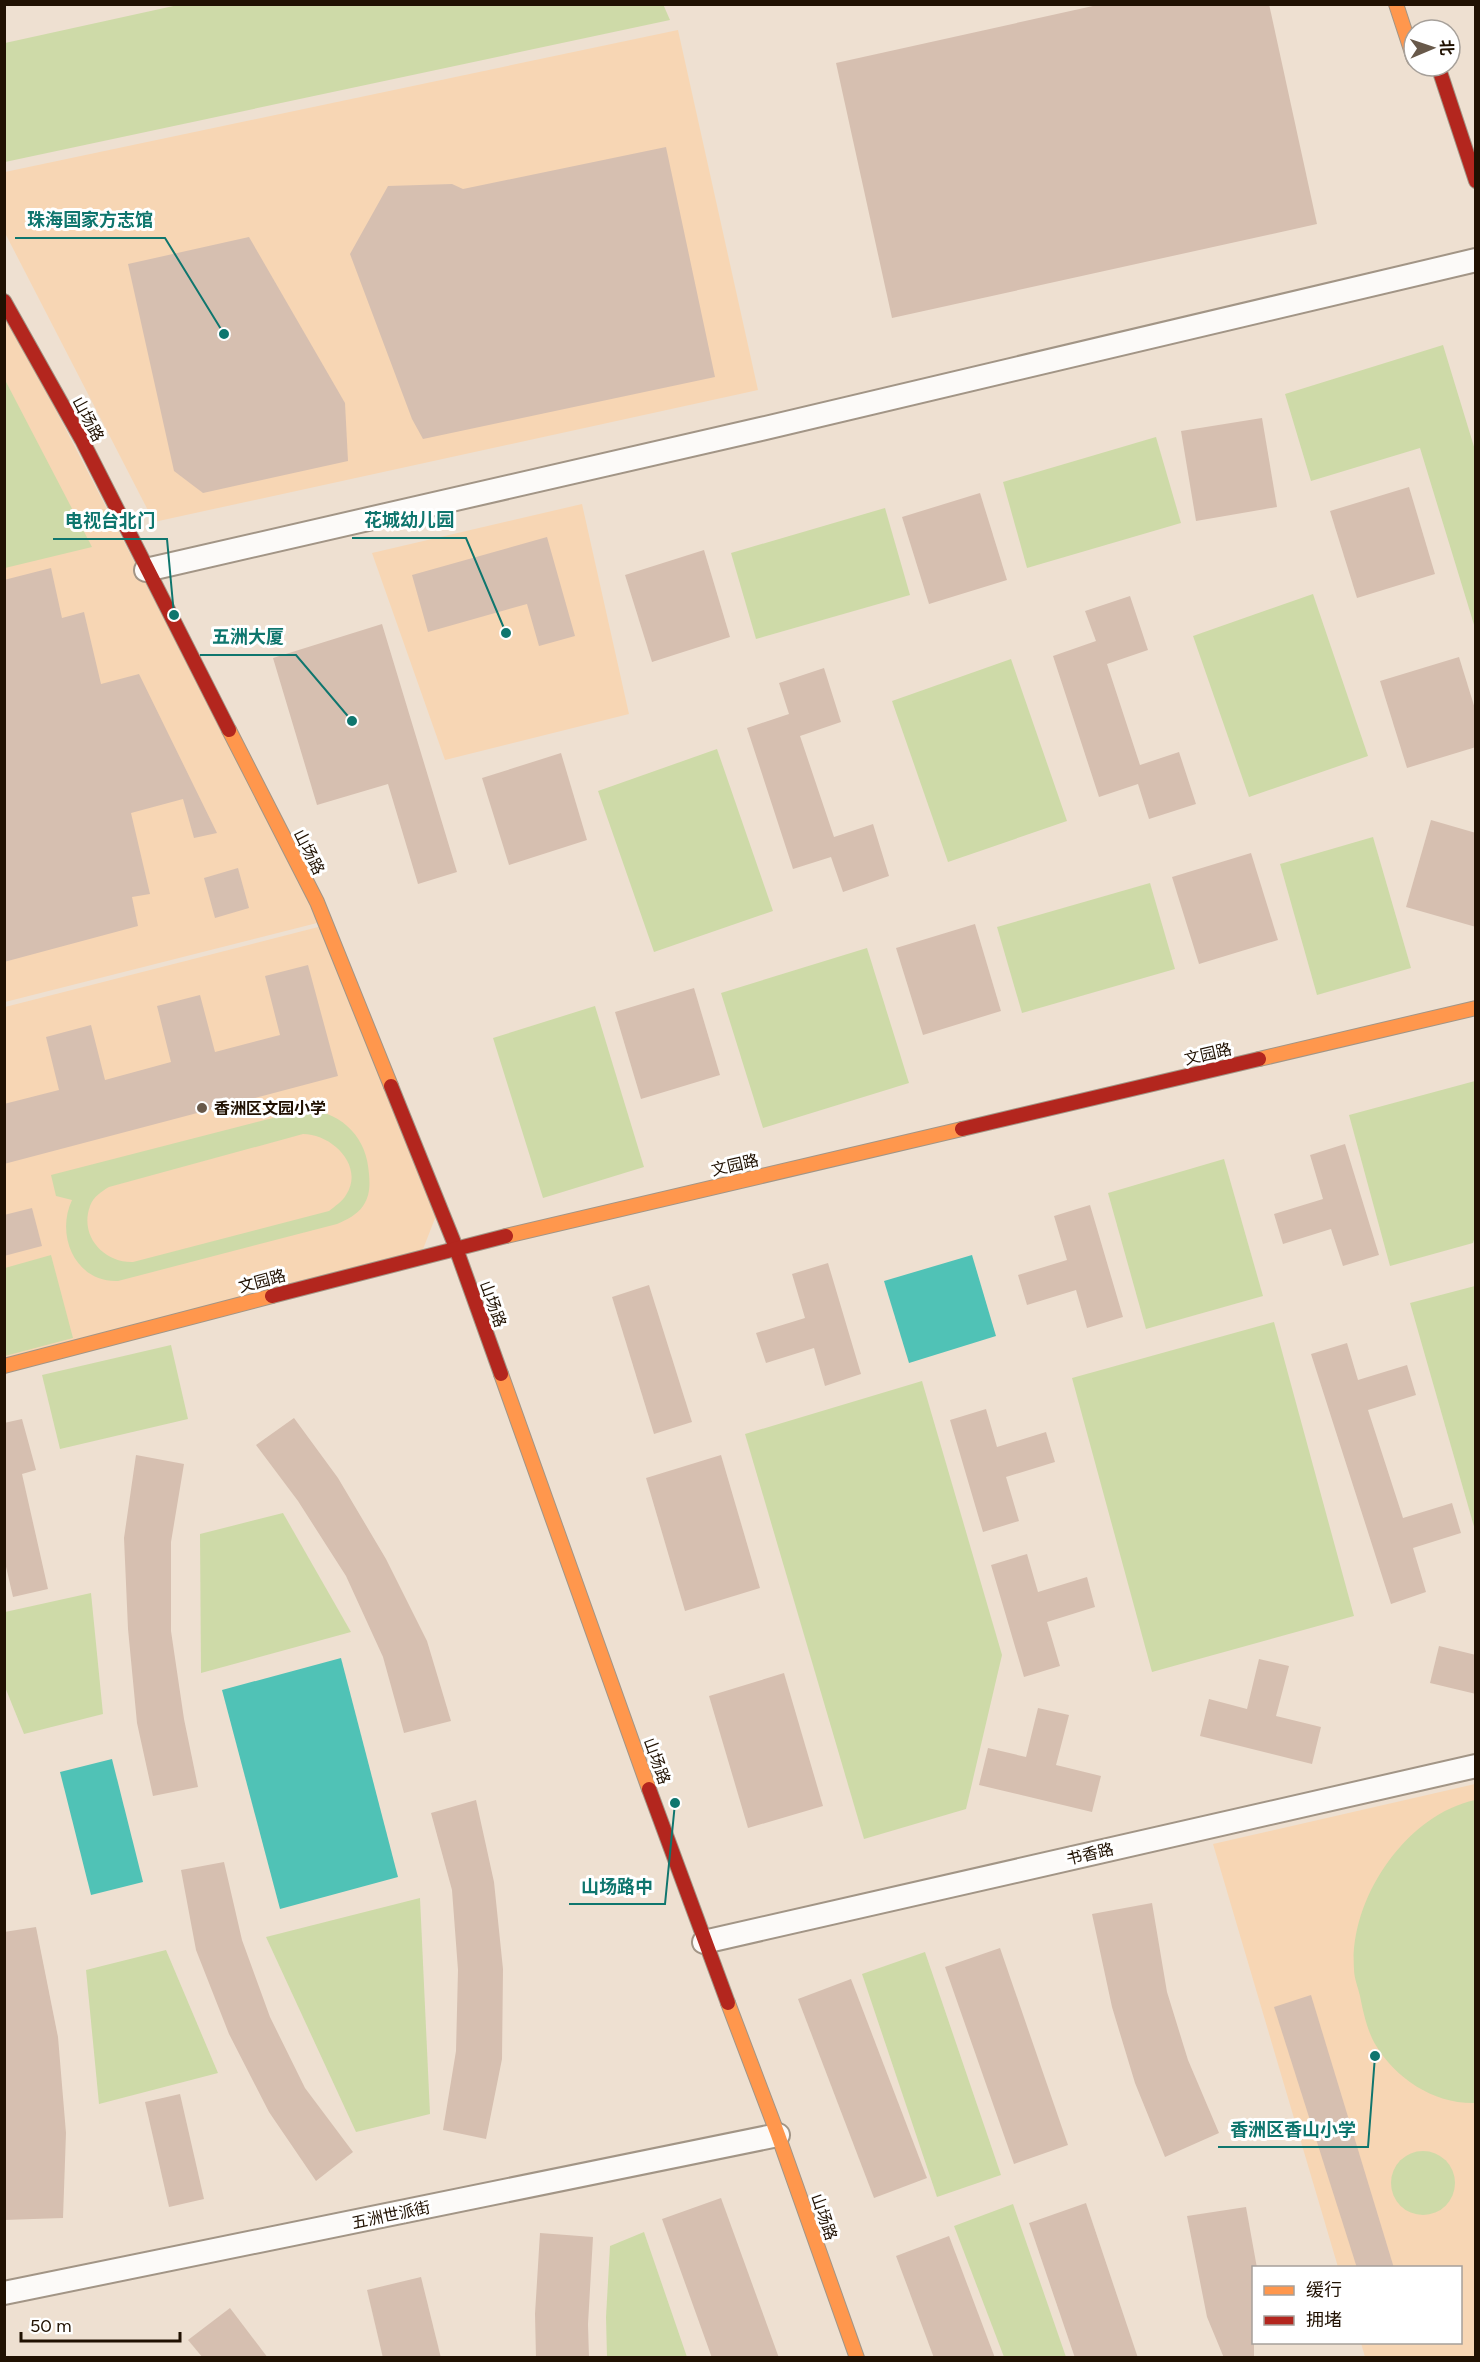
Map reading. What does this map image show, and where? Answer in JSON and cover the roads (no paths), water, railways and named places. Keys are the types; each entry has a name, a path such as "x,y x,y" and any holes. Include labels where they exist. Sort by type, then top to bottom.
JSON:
{"street":[{"path":"1396,4 1402,22"},
{"path":"1442,78 1476,182"},
{"path":"1435,102 1470,162"},
{"path":"146,570 761,429 1476,260"},
{"name":"山场路","path":"4,301 82,440 146,570 317,902 455,1248 704,1942 778,2134 856,2358"},
{"name":"文园路","path":"4,1366 455,1248 1476,1008"},
{"name":"书香路","path":"704,1942 1476,1766"},
{"name":"五洲世派街","path":"4,2293 778,2134"}],"water":[{"path":"972,1255 996,1336 909,1363 884,1281"},
{"path":"341,1658 398,1877 280,1909 222,1690"},
{"path":"112,1759 143,1882 91,1895 60,1772"}],"place":[{"name":"珠海国家方志馆","path":"224,334"},
{"name":"电视台北门","path":"174,615"},
{"name":"花城幼儿园","path":"506,633"},
{"name":"五洲大厦","path":"352,721"},
{"name":"香洲区文园小学","path":"202,1108"},
{"name":"山场路中","path":"675,1803"},
{"name":"香洲区香山小学","path":"1375,2056"}]}
